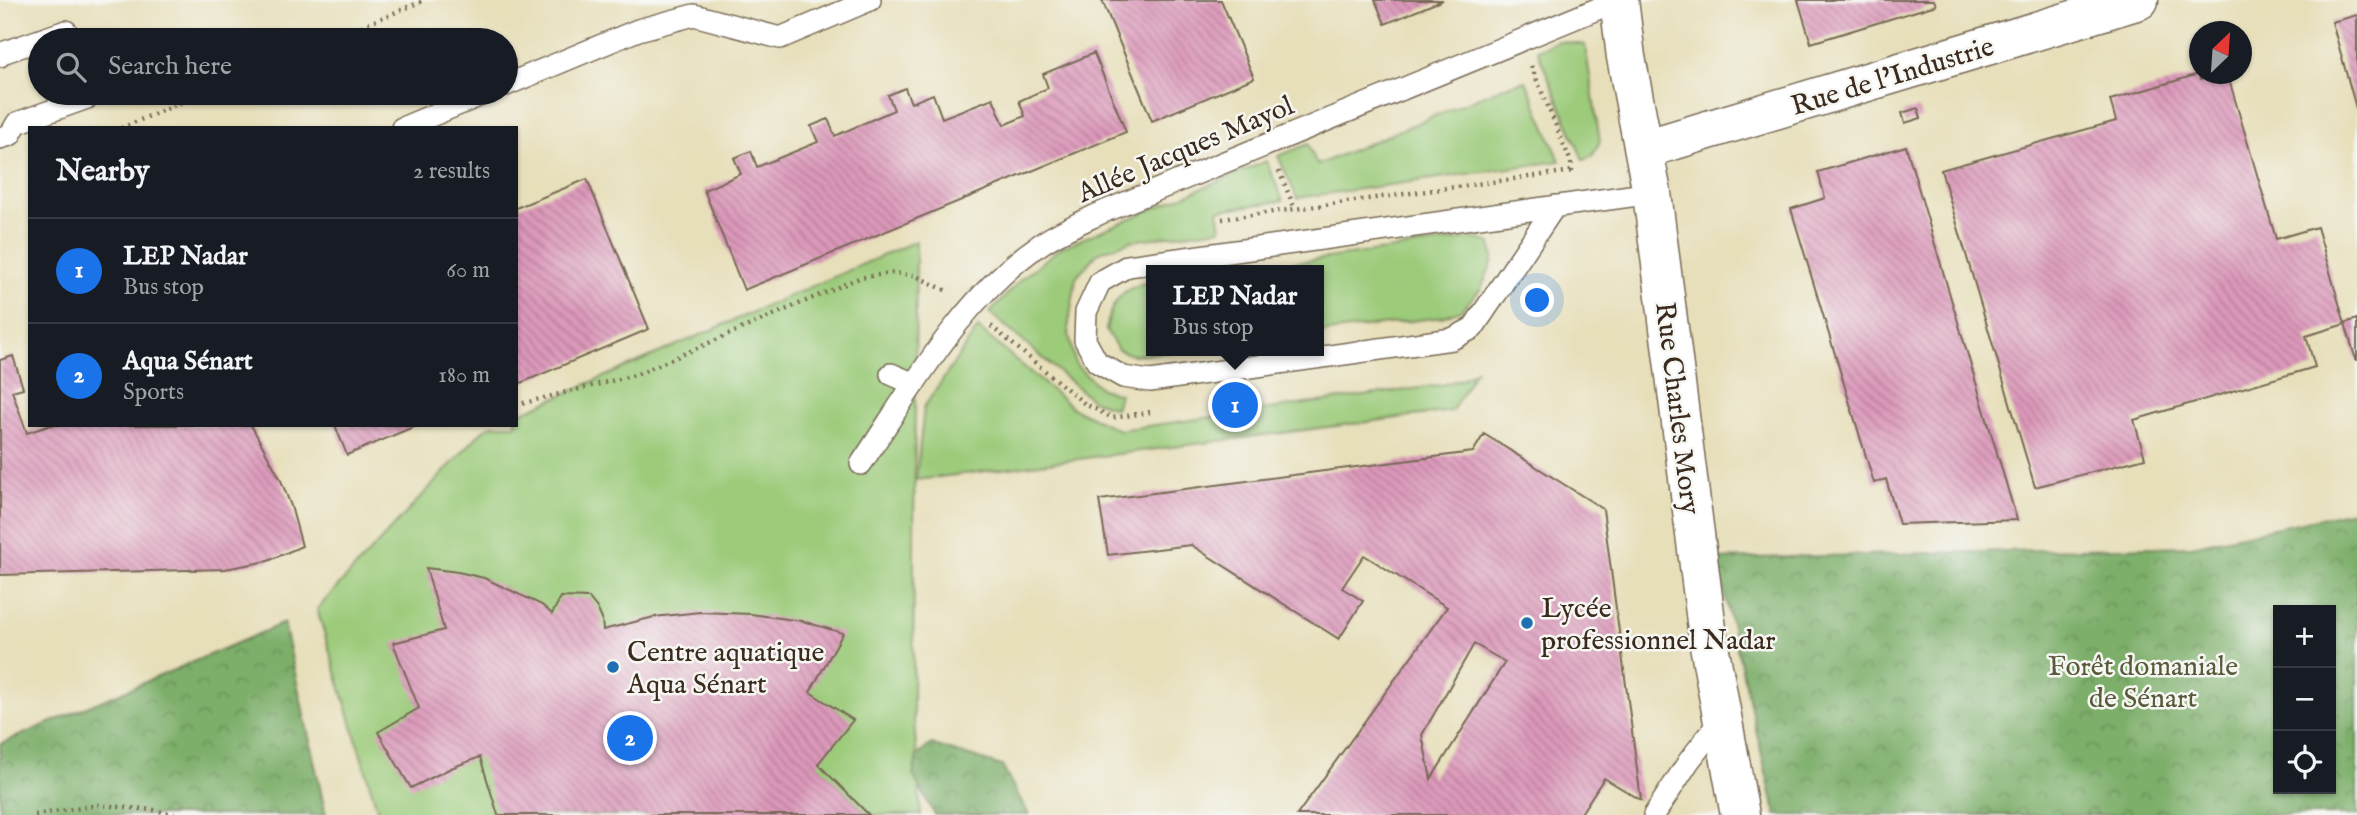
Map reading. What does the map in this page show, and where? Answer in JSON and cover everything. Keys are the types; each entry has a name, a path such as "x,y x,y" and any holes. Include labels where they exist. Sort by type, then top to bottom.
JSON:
{"street":[{"name":"Rue Charles Mory","path":"1619,0 1626,57 1652,193 1709,645 1740,815"},
{"name":"Rue de l'Industrie","path":"1645,149 2139,0"}],"lane":[{"path":"518,80 638,30 694,15 780,37 870,0"},
{"name":"Allée Jacques Mayol","path":"861,464 914,384 970,308 1003,274 1040,245 1070,227 1619,0"},
{"path":"1,54 28,44"},
{"path":"0,138 10,135 17,123 67,105"},
{"path":"407,126 457,105"},
{"path":"1555,206 1473,328 1452,339 1150,381 1123,377 1097,362 1085,340 1086,312 1100,282 1128,266 1555,206 1652,193"},
{"path":"891,374 914,384"},
{"path":"1654,815 1689,761 1722,718"}],"path":[{"path":"358,28 425,0"},
{"path":"1520,41 1571,162 1573,183"},
{"path":"126,126 176,105"},
{"path":"1268,144 1295,209"},
{"path":"1222,219 1572,171"},
{"path":"518,404 635,375 859,278 891,273 914,275 953,294 1085,404 1113,418 1153,412"},
{"path":"35,815 99,805 154,810 175,815"}],"green space":[{"path":"1558,41 1585,45 1600,141 1592,157 1583,160 1537,50"},
{"path":"1526,81 1560,161 1297,198 1278,156 1308,144 1317,165 1506,86"},
{"path":"1266,161 1283,201 1218,210 1221,229 1131,241 1097,253 1076,278 1068,329 1075,364 1101,389 1120,394 1115,408 1092,400 990,313 1021,279 1060,248"},
{"path":"1474,238 1491,243 1493,260 1481,289 1461,310 1442,317 1324,332 1324,265 1275,265"},
{"path":"916,241 913,706 921,815 379,815 317,609 483,430 489,427 518,427 518,414"},
{"path":"1146,283 1146,354 1133,355 1118,350 1106,330 1119,297"},
{"path":"978,328 1074,409 1119,430 1442,385 1475,371 1452,411 916,480 924,407"},
{"name":"Forêt domaniale de Sénart","path":"2357,510 2357,815 1776,815 1716,559 2191,546"},
{"path":"284,623 326,815 0,815 0,744"},
{"path":"931,744 1002,766 1029,815 935,815 913,775 917,756"}],"building":[{"path":"1102,0 1221,0 1254,78 1152,121"},
{"path":"1375,0 1443,0 1385,24"},
{"path":"1798,0 1934,0 1936,5 1811,43"},
{"path":"2357,15 2357,108 2356,108 2332,22"},
{"path":"1094,53 1126,132 744,290 704,190 741,174 734,158 751,151 757,167 818,142 811,126 828,119 835,136 894,110 888,95 905,88 911,103 933,94 942,118 993,98 1004,125 1025,116 1019,101 1048,88 1043,74"},
{"path":"2189,77 2189,84 2230,84 2276,239 2317,227 2345,324 2306,336 2315,367 2134,420 2145,458 2035,487 1941,170 2116,121 2110,100"},
{"path":"1918,108 1921,118 1905,123 1902,113"},
{"path":"1906,146 2017,520 1899,524 1886,479 1874,483 1791,209 1825,198 1818,172"},
{"path":"587,179 649,329 518,384 518,207"},
{"path":"2357,319 2357,360 2356,360 2345,323"},
{"path":"13,356 23,388 12,391 27,433 45,427 252,427 280,478 302,546 268,561 225,569 0,575 0,360"},
{"path":"336,427 413,427 347,455"},
{"name":"Lycée professionnel Nadar","path":"1484,434 1603,509 1641,800 1604,778 1580,815 1297,815 1447,607 1364,555 1342,588 1363,601 1339,639 1191,545 1108,555 1099,500 1473,452","holes":["1474,644 1505,662 1431,779 1422,735"]},
{"name":"Centre aquatique Aqua Sénart","path":"426,568 484,578 542,605 552,614 561,597 589,598 602,619 603,630 654,617 700,612 751,614 802,621 843,633 810,692 853,720 818,764 869,815 498,815 480,757 411,788 378,732 419,708 393,643 444,630"}],"place":[{"name":"LEP Nadar","path":"1235,405"},
{"name":"Lycée professionnel Nadar","path":"1527,623"},
{"name":"Centre aquatique Aqua Sénart","path":"613,667"},
{"name":"Aqua Sénart","path":"630,738"}]}
